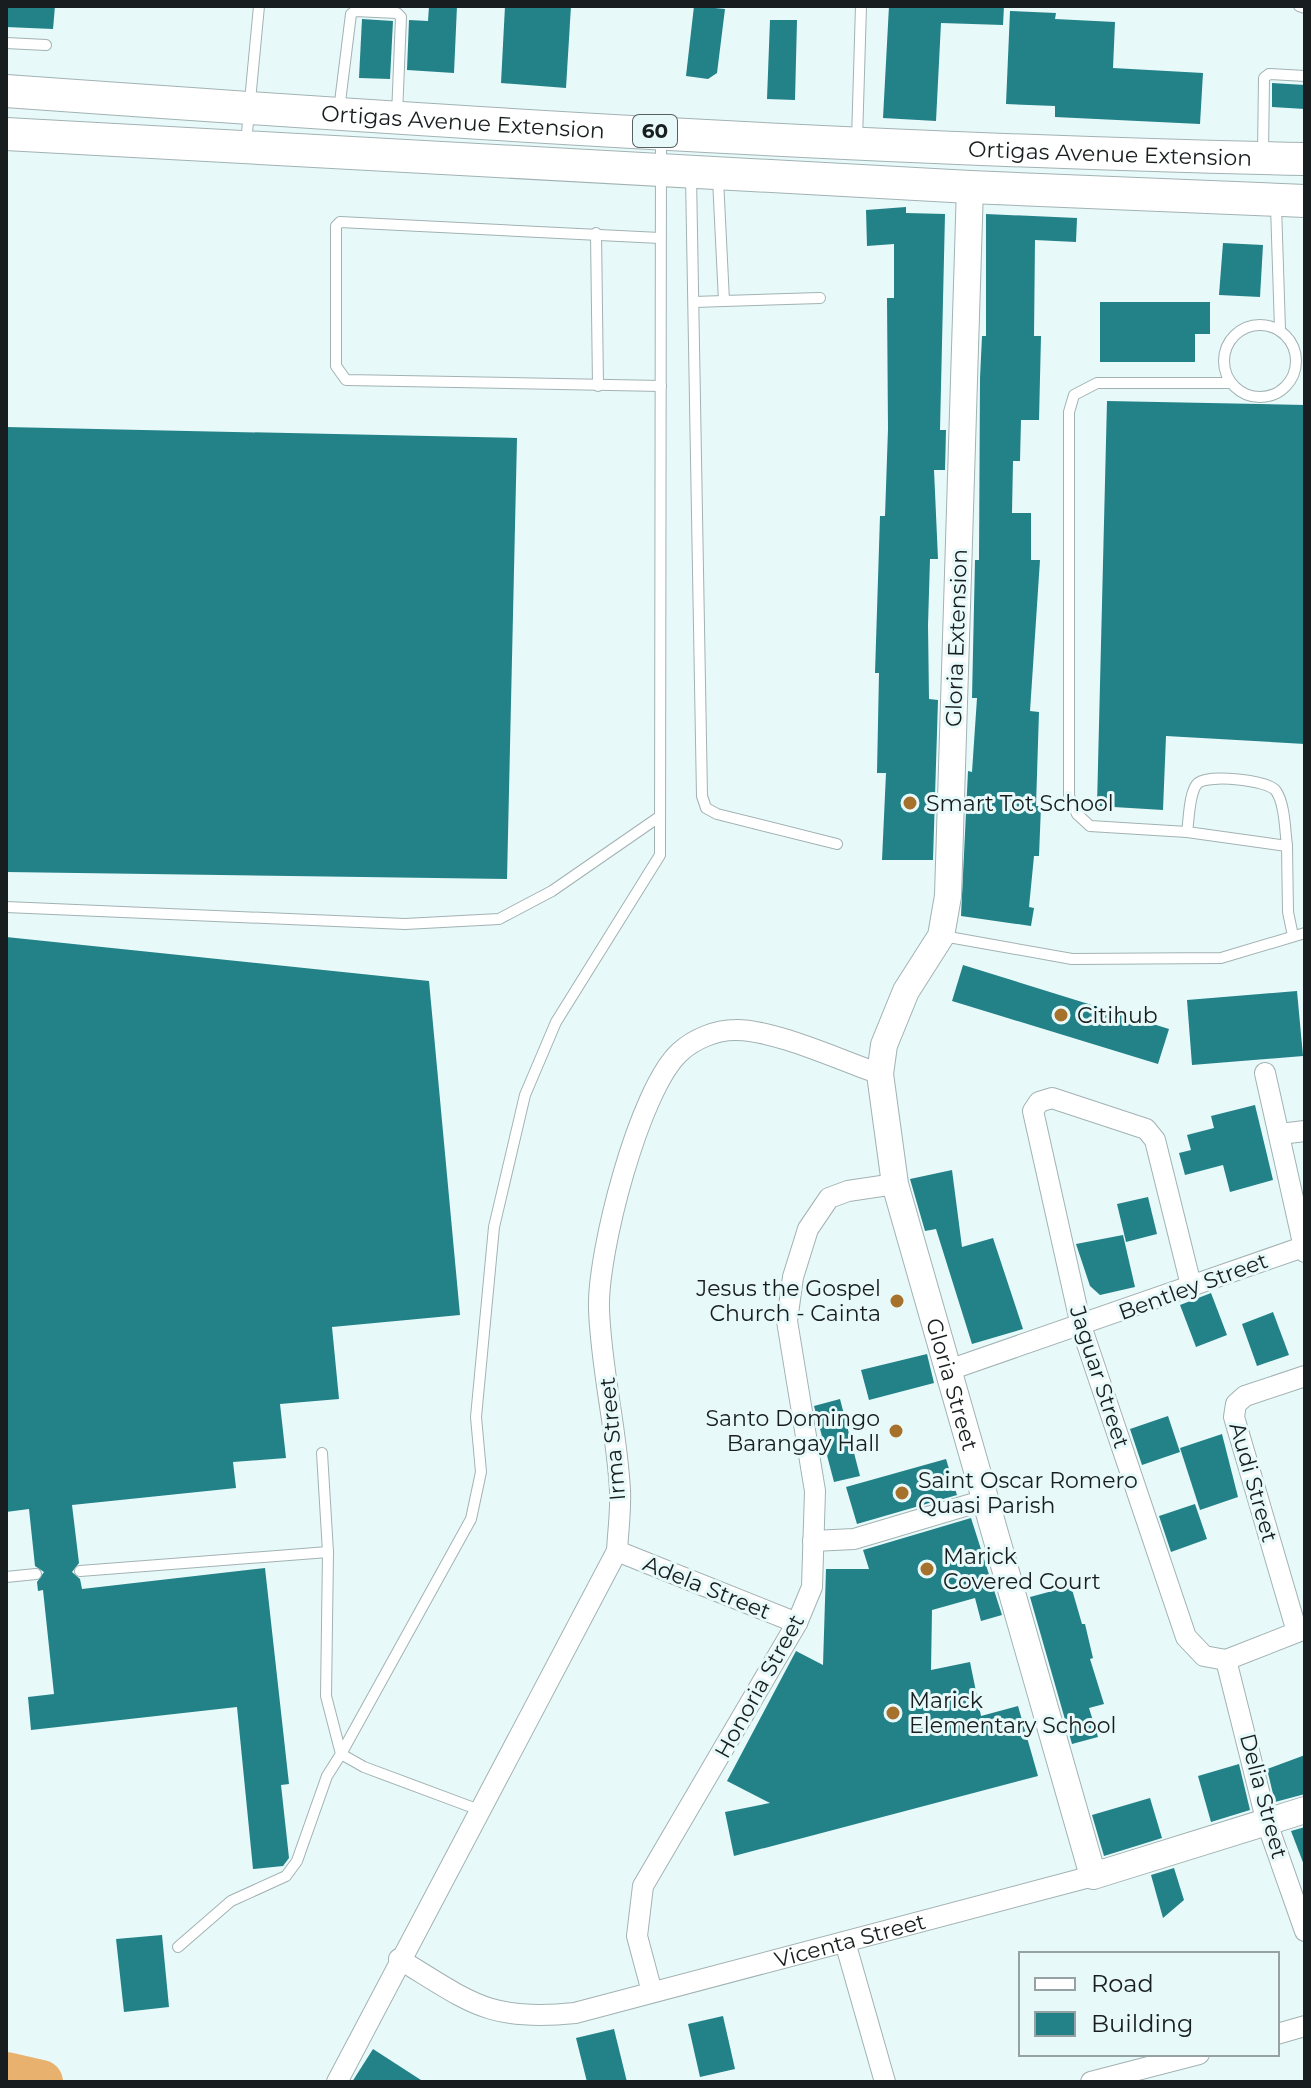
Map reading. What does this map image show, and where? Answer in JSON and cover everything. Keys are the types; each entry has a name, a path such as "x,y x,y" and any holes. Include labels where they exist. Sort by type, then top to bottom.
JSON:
{"main road":[{"name":"Ortigas Avenue Extension","path":"6,91 397,117 857,142 1305,159"},
{"name":"Ortigas Avenue Extension","path":"6,134 970,187 1290,200"}],"street":[{"name":"Gloria Extension","path":"880,1074 884,1045 906,991 941,936 948,896 970,187"},
{"name":"Irma Street","path":"337,2082 399,1959 482,1811 617,1551 620,1491 599,1310 601,1267 616,1195 648,1109 668,1068 689,1044 713,1033 735,1029 759,1033 880,1074"},
{"path":"1265,1073 1304,1250"},
{"name":"Gloria Street","path":"880,1074 895,1184 946,1371 1093,1876"},
{"name":"Jaguar Street","path":"1191,1285 1155,1140 1146,1129 1052,1098 1039,1102 1033,1111 1081,1326 1186,1637 1204,1656 1226,1660"},
{"path":"1280,1134 1305,1131"},
{"name":"Honoria Street","path":"652,1992 637,1936 643,1886 797,1623 812,1587 815,1491 787,1321 793,1277 808,1229 829,1198 848,1191 895,1184"},
{"name":"Bentley Street","path":"946,1371 1191,1285 1304,1250"},
{"name":"Audi Street","path":"1301,1630 1234,1417 1236,1404 1245,1396 1305,1376"},
{"path":"813,1541 854,1539 985,1500"},
{"name":"Adela Street","path":"617,1551 797,1623"},
{"path":"1226,1660 1301,1630"},
{"name":"Delia Street","path":"1226,1660 1267,1823 1305,1931"},
{"name":"Vicenta Street","path":"399,1959 476,2006 507,2016 575,2013 1093,1876 1305,1810"},
{"path":"845,1942 885,2082"},
{"path":"1279,2033 1305,2026"},
{"path":"1091,2082 1191,2056"}],"lane":[{"path":"246,147 259,6"},
{"path":"857,142 861,6"},
{"path":"339,112 351,14 355,11 397,13 401,17 397,117"},
{"path":"6,43 46,45"},
{"path":"1263,158 1264,78 1269,74 1305,76"},
{"path":"178,1947 231,1901 286,1876 297,1861 327,1776 471,1519 481,1472 477,1405 494,1227 525,1095 556,1022 660,855 658,170 661,131"},
{"path":"705,172 724,301"},
{"path":"705,172 694,302 702,796 706,808 837,844"},
{"path":"1280,329 1290,200"},
{"path":"660,238 340,222 336,226 336,366 346,380 661,386"},
{"path":"596,233 598,386"},
{"path":"694,302 820,298"},
{"path":"1231,383 1223,360 1233,336 1255,324 1280,329 1289,338 1297,362 1288,385 1278,393 1253,397 1231,383 1097,383 1074,395 1069,412 1069,796 1077,814 1090,826 1187,832 1287,846"},
{"path":"1187,832 1194,789 1199,782 1211,779 1266,783 1279,796 1287,846 1288,912 1293,936"},
{"path":"6,907 405,924 499,919 552,891 659,817"},
{"path":"941,936 1072,959 1221,958 1305,933"},
{"path":"322,1453 328,1552 326,1696 341,1754 364,1767 482,1811"},
{"path":"80,1571 328,1552"},
{"path":"6,1577 36,1574"}],"building":[{"path":"6,6 55,6 53,29 6,27"},
{"path":"429,6 457,6 454,73 407,70 409,20 428,21"},
{"path":"505,6 571,6 566,88 501,83"},
{"path":"694,6 725,9 717,73 708,79 686,76"},
{"path":"889,6 1004,6 1003,25 941,23 936,121 883,118"},
{"path":"1010,11 1056,13 1055,19 1115,22 1113,68 1203,73 1200,124 1055,117 1055,106 1006,104"},
{"path":"362,19 393,21 390,79 359,78"},
{"path":"770,20 797,20 795,100 767,99"},
{"path":"1272,83 1305,85 1305,109 1272,107"},
{"path":"906,207 906,213 945,214 940,430 946,430 945,470 934,470 938,559 930,559 928,625 929,699 938,700 933,860 882,860 886,773 877,773 879,673 875,673 880,516 885,516 888,429 887,298 894,298 894,244 867,246 866,210"},
{"path":"986,214 1077,218 1076,242 1035,240 1034,336 1041,336 1039,420 1021,420 1020,461 1013,461 1012,513 1031,513 1031,560 1040,560 1030,711 1039,712 1036,806 1041,806 1039,856 1034,856 1029,907 1034,908 1031,926 961,916 968,771 972,772 977,698 972,698 975,560 979,560 980,378 982,336 986,336"},
{"path":"1223,243 1263,245 1260,297 1219,295"},
{"path":"1100,302 1210,302 1210,334 1195,334 1195,362 1100,362"},
{"path":"1107,401 1305,405 1305,744 1166,736 1163,810 1097,806"},
{"path":"6,427 517,438 507,879 6,872"},
{"path":"6,937 429,981 460,1315 332,1327 339,1399 280,1404 286,1458 233,1462 236,1488 72,1505 79,1563 72,1572 80,1579 82,1589 265,1568 289,1784 281,1785 289,1858 283,1866 253,1869 237,1707 31,1730 28,1697 54,1694 43,1590 38,1591 37,1582 44,1572 35,1566 29,1509 6,1512"},
{"name":"Citihub","path":"963,965 1169,1029 1158,1064 952,1001"},
{"path":"1297,991 1303,1056 1192,1065 1187,1000"},
{"path":"1255,1105 1273,1180 1230,1192 1223,1165 1185,1175 1179,1153 1191,1150 1187,1135 1214,1128 1211,1116"},
{"path":"952,1170 962,1247 993,1238 1023,1329 972,1344 936,1229 925,1231 910,1179"},
{"path":"1148,1197 1157,1234 1126,1242 1117,1204"},
{"path":"1123,1235 1135,1287 1100,1295 1090,1286 1076,1244"},
{"path":"1211,1293 1227,1335 1196,1347 1180,1305"},
{"path":"1273,1312 1289,1355 1257,1366 1242,1324"},
{"path":"927,1354 934,1383 869,1400 861,1370"},
{"path":"840,1399 860,1476 834,1482 814,1406"},
{"path":"1168,1416 1180,1452 1142,1465 1130,1429"},
{"path":"1222,1434 1238,1497 1200,1510 1180,1448"},
{"name":"Saint Oscar Romero Quasi Parish","path":"946,1459 957,1495 857,1524 846,1487"},
{"path":"1195,1504 1207,1539 1171,1552 1159,1516"},
{"name":"Marick Elementary School","path":"971,1518 1002,1615 981,1621 975,1598 932,1610 931,1670 970,1662 981,1716 1018,1706 1038,1776 734,1856 725,1812 770,1803 727,1781 796,1651 823,1665 826,1569 869,1569 863,1550"},
{"path":"1071,1586 1082,1624 1085,1624 1093,1658 1090,1659 1104,1704 1089,1708 1098,1737 1072,1744 1030,1597"},
{"path":"1305,1755 1305,1794 1275,1802 1267,1769"},
{"path":"1239,1764 1250,1810 1211,1822 1198,1776"},
{"path":"1150,1798 1162,1838 1104,1856 1092,1815"},
{"path":"1305,1827 1305,1864 1304,1865 1291,1831"},
{"path":"1174,1868 1184,1900 1163,1918 1151,1875"},
{"path":"162,1935 169,2007 124,2012 116,1939"},
{"path":"723,2016 735,2069 700,2077 688,2024"},
{"path":"614,2029 627,2082 587,2082 576,2038"},
{"path":"373,2049 424,2082 352,2082"}],"waterway":[{"path":"6,2074 41,2082"}],"place":[{"name":"Smart Tot School","path":"910,803"},
{"name":"Citihub","path":"1061,1015"},
{"name":"Jesus the Gospel Church - Cainta","path":"897,1301"},
{"name":"Santo Domingo Barangay Hall","path":"896,1431"},
{"name":"Saint Oscar Romero Quasi Parish","path":"902,1493"},
{"name":"Marick Covered Court","path":"927,1569"},
{"name":"Marick Elementary School","path":"893,1713"}]}
